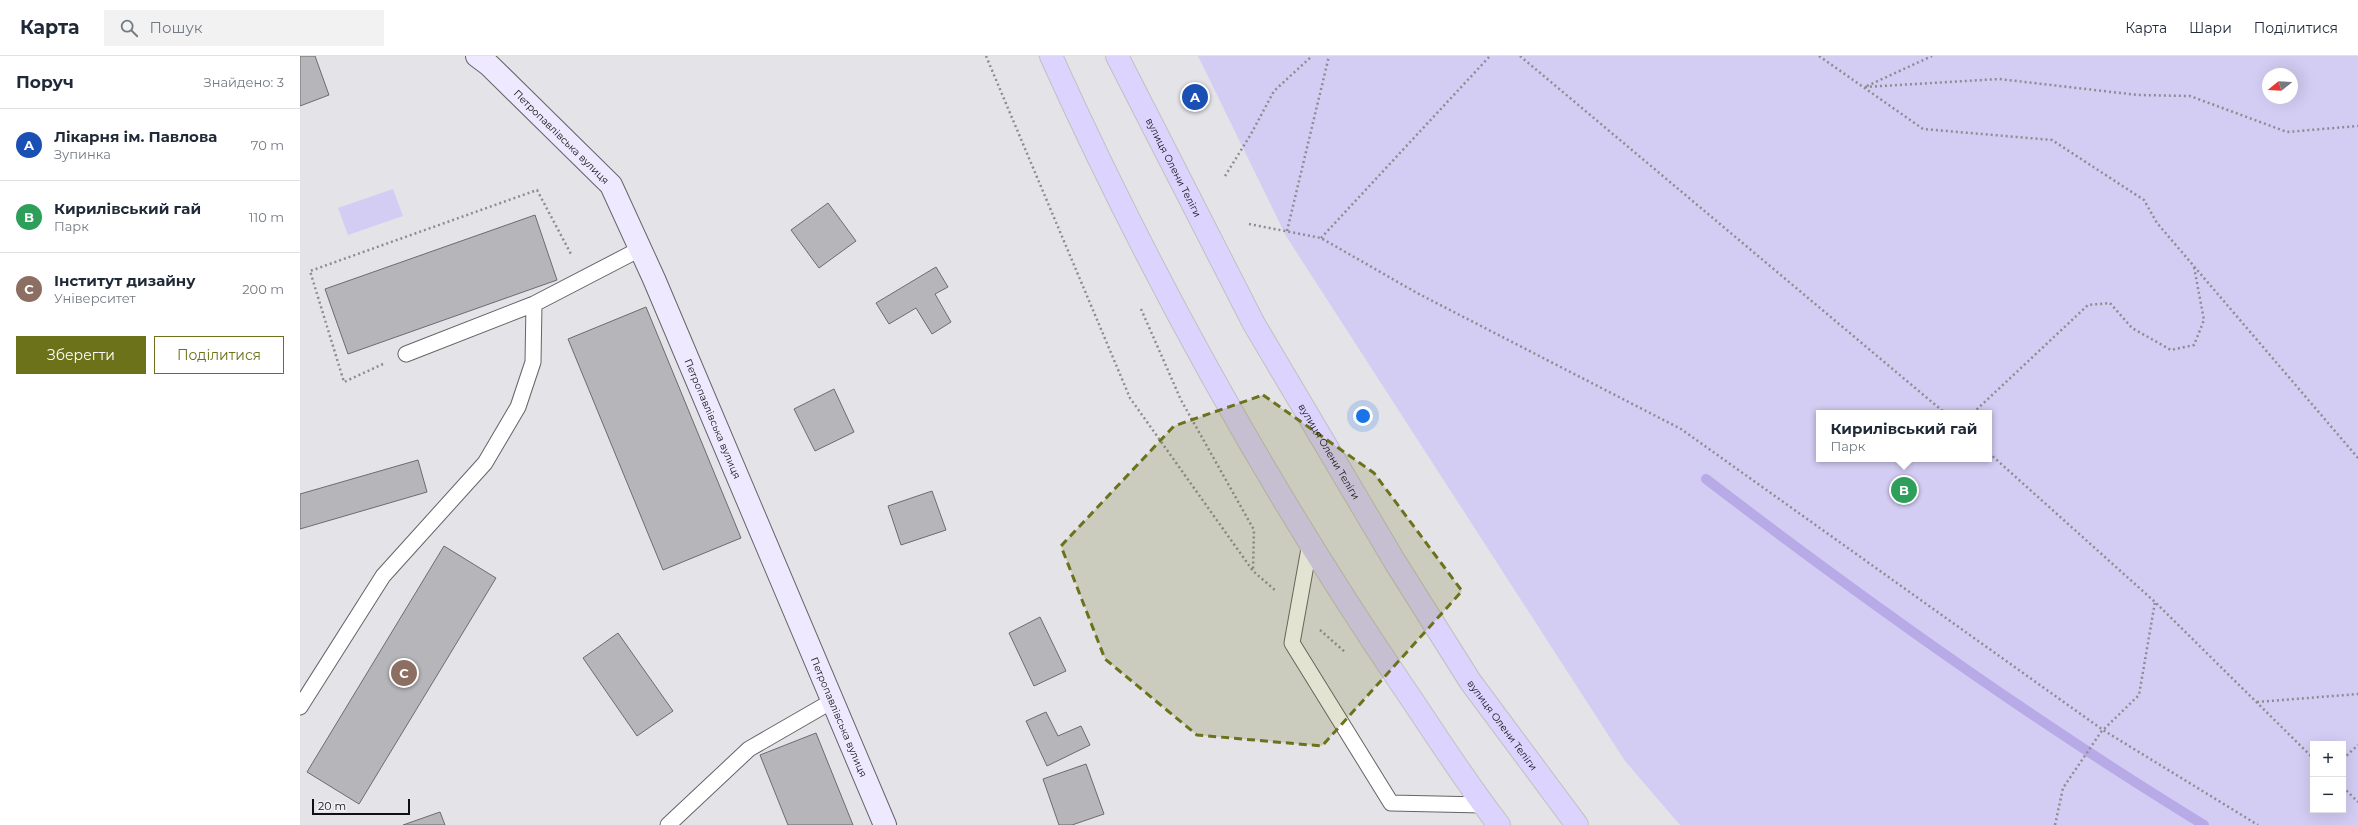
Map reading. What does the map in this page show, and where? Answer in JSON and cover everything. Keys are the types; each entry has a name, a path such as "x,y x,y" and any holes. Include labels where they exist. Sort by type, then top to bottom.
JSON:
{"main road":[{"path":"1051,56 1073,105 1198,353 1310,543 1358,620 1498,825"},
{"name":"вулиця Олени Теліги","path":"1118,56 1254,324 1391,556 1470,681 1577,825"}],"street":[{"name":"Петропавлівська вулиця","path":"486,59 610,185 640,249 834,700 885,825"}],"lane":[{"path":"406,354 534,304 640,249"},
{"path":"300,707 383,576 485,463 518,407 534,362 534,304"},
{"path":"1310,543 1292,643 1391,803 1484,805"},
{"path":"668,825 749,749 834,700"}],"path":[{"path":"986,56 1130,398 1253,570 1346,653"},
{"path":"1224,176 1252,134 1274,91 1312,56"},
{"path":"1287,231 1329,56"},
{"path":"1321,238 1490,56"},
{"path":"1520,56 1941,410"},
{"path":"1819,56 1923,129 2052,140 2144,200 2157,223 2358,458"},
{"path":"1864,87 1932,56"},
{"path":"1864,87 1999,79 2138,96 2190,96 2288,132 2358,126"},
{"path":"406,354 344,382 310,271 537,190 584,278"},
{"path":"1249,224 1321,238 1417,293 1681,429 2102,731 2258,825"},
{"path":"1976,410 2088,305 2110,303 2132,328 2171,350 2194,345 2204,320 2194,266"},
{"path":"1992,456 2155,602 2310,755"},
{"path":"2055,825 2063,788 2102,731 2139,695 2155,602"},
{"path":"2257,702 2358,694"},
{"path":"2346,757 2358,745"},
{"path":"2346,790 2358,802"}],"highlighted area":[{"path":"1263,395 1374,473 1462,591 1322,746 1197,735 1105,659 1061,546 1174,426"}],"shaded area":[{"path":"1198,56 2358,56 2358,825 1680,825 1625,761 1286,236"},
{"path":"393,189 403,216 348,235 338,208"}],"building":[{"path":"300,56 315,56 329,95 300,106"},
{"path":"828,203 856,241 819,268 791,230"},
{"path":"535,215 557,280 348,354 325,289"},
{"path":"936,267 948,287 935,294 951,322 932,334 916,308 889,324 876,303"},
{"path":"646,307 741,538 663,570 568,339"},
{"path":"834,389 854,432 815,451 794,409"},
{"path":"418,460 427,492 300,529 300,494"},
{"path":"932,491 946,530 901,545 888,506"},
{"path":"444,546 496,578 359,804 307,772"},
{"path":"1040,617 1066,671 1034,686 1009,633"},
{"path":"618,633 673,711 637,736 583,658"},
{"path":"1046,712 1058,736 1081,726 1090,745 1047,766 1026,721"},
{"path":"816,733 853,825 788,825 760,755"},
{"path":"1086,764 1104,814 1072,825 1059,825 1043,779"},
{"path":"440,812 445,825 403,825"}],"waterway":[{"path":"1706,479 1889,615 1951,659 2076,744 2204,825"}],"place":[{"name":"Лікарня ім. Павлова","path":"1195,97"},
{"name":"Кирилівський гай","path":"1904,490"},
{"name":"Інститут дизайну","path":"404,673"}]}
